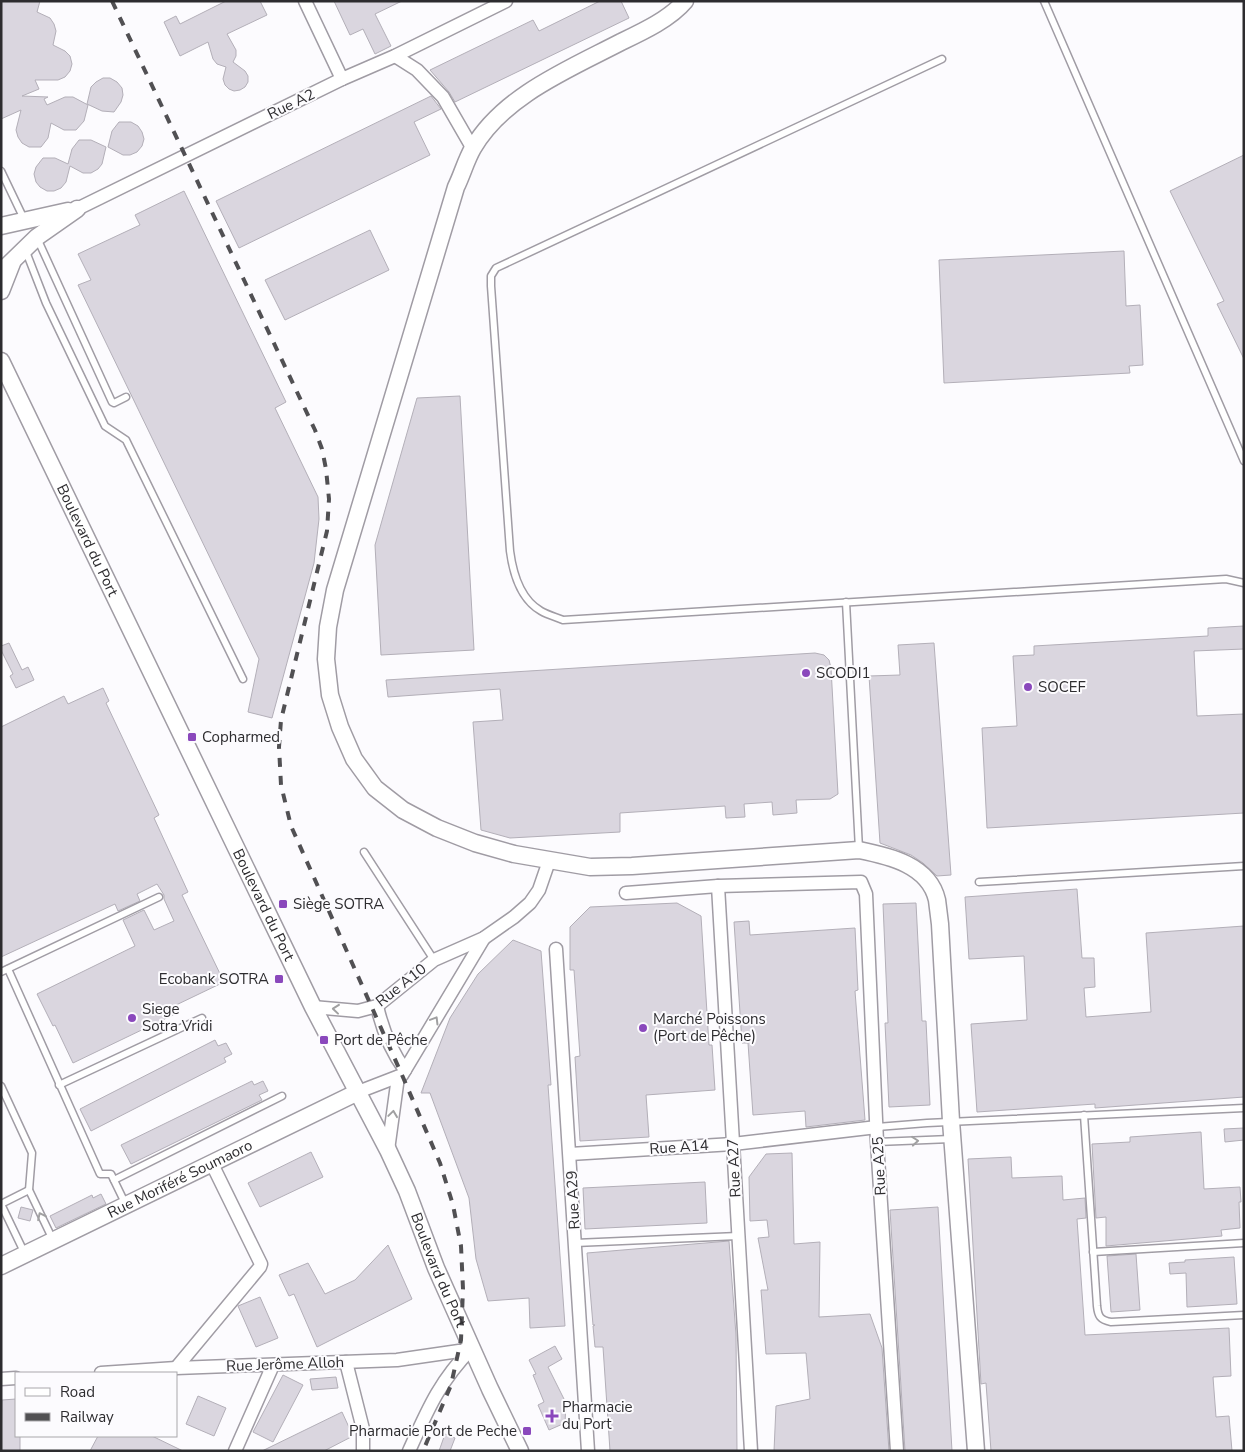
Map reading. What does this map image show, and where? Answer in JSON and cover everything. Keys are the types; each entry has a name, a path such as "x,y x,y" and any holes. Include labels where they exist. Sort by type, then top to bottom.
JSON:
{"street":[{"path":"305,1 342,79"},
{"name":"Rue A2","path":"78,209 342,79 395,56 506,1"},
{"path":"685,1 651,27 542,83 513,104 489,127 473,149 456,187 335,590 328,627 326,659 330,695 340,727 354,759 375,788 402,810 437,828 476,843 549,861 590,867 632,866 859,850 886,855 909,865 926,880 936,899 940,924 951,1121 976,1451"},
{"path":"395,56 417,70 443,97 473,149"},
{"path":"1,226 78,209"},
{"path":"1,291 7,267 24,248 37,236 78,209"},
{"name":"Boulevard du Port","path":"1,361 313,1007 388,1150 407,1191 470,1350 520,1451"},
{"name":"Rue A10","path":"313,1007 358,1011 377,1006 434,960 484,938 530,903 539,890 549,861"},
{"name":"Rue A25","path":"718,886 861,882 866,894 877,1142 897,1451"},
{"path":"626,893 718,886"},
{"name":"Rue A27","path":"718,886 751,1451"},
{"name":"Rue A10","path":"388,1150 402,1073 484,938"},
{"name":"Rue A29","path":"556,949 588,1451"},
{"path":"358,1092 402,1073 398,1060 384,1032 377,1006"},
{"name":"Rue Moriféré Soumaoro","path":"1,1266 358,1092"},
{"name":"Rue A14","path":"570,1154 733,1144 877,1127"},
{"path":"176,1368 262,1264 212,1164"},
{"path":"409,1451 432,1400 443,1382 470,1350"},
{"name":"Rue Jerôme Alloh","path":"116,1372 397,1360 470,1350"},
{"path":"346,1362 363,1430 363,1451"},
{"path":"235,1451 272,1365"},
{"path":"1,1379 15,1378"}],"lane":[{"path":"1044,1 1244,461"},
{"path":"942,59 496,268 491,276 510,551 514,574 526,599 541,611 564,620 1226,579 1244,583"},
{"path":"1,171 25,220"},
{"path":"37,236 112,402 114,403 126,398"},
{"path":"24,248 46,303 105,426 126,440 243,679"},
{"path":"846,602 859,850"},
{"path":"364,852 434,960"},
{"path":"979,882 1244,866"},
{"path":"126,1206 110,1173 100,1174 5,970 159,897"},
{"path":"59,1085 202,1018"},
{"path":"1,1086 32,1153 29,1190 53,1241"},
{"path":"114,1180 282,1096"},
{"path":"877,1127 951,1121 1244,1108"},
{"path":"1084,1116 1099,1316 1104,1321 1110,1322 1244,1315"},
{"path":"877,1142 953,1139"},
{"path":"26,1255 1,1204 29,1190"},
{"path":"575,1243 738,1236"},
{"path":"1093,1252 1244,1243"}],"building":[{"path":"1,1 40,1 37,12 50,18 54,24 56,31 53,45 70,56 72,64 70,71 65,77 58,80 35,80 39,89 22,96 48,97 44,99 47,105 65,97 73,97 88,105 84,121 76,130 64,130 51,123 48,138 41,147 29,147 22,143 18,137 16,130 21,110 1,119"},
{"path":"226,1 260,1 267,15 227,34 236,50 233,62 245,71 248,76 248,82 245,87 234,91 225,85 223,79 226,67 217,64 213,59 208,42 180,56 164,22 176,16 180,24"},
{"path":"334,1 402,1 375,14 391,46 375,54 363,29 350,35"},
{"path":"600,1 621,1 629,18 455,102 430,70 533,20 539,31"},
{"path":"103,78 110,78 122,88 121,102 114,112 102,111 87,104 91,87"},
{"path":"431,96 441,109 414,122 430,155 239,248 216,201"},
{"path":"119,122 131,122 138,126 142,132 144,139 142,146 137,152 123,155 108,147 112,131"},
{"path":"79,140 91,140 106,147 102,164 98,169 91,173 83,173 70,166 66,182 61,188 47,191 40,187 36,182 34,174 36,167 43,158 55,158 68,164 72,149"},
{"path":"1244,155 1244,359 1217,304 1224,301 1170,191"},
{"path":"184,191 286,402 275,408 318,497 319,519 314,563 272,718 248,712 259,659 78,285 91,280 78,254 140,225 135,215"},
{"path":"370,230 389,270 285,320 265,280"},
{"path":"1124,251 1126,306 1140,305 1143,365 1129,366 1130,373 944,383 939,260"},
{"path":"460,396 474,650 381,655 375,545 417,398"},
{"path":"1244,626 1244,649 1194,651 1197,716 1244,714 1244,813 987,828 982,728 1017,726 1013,656 1034,655 1034,646 1208,636 1208,628"},
{"path":"9,643 22,670 28,667 34,680 16,688 10,676 13,674 1,650 1,646"},
{"path":"934,643 951,875 937,876 911,855 880,843 869,676 900,675 898,645"},
{"path":"815,653 824,655 829,660 831,668 838,794 830,799 796,800 797,813 773,815 772,802 744,804 745,817 726,818 725,806 620,813 620,832 510,838 481,830 473,722 503,720 500,689 388,697 386,680"},
{"path":"103,688 109,701 106,703 159,815 154,818 188,892 182,895 224,982 174,1006 177,1013 73,1063 55,1025 53,1026 37,994 135,946 123,920 144,910 154,930 174,921 164,895 157,884 137,894 140,901 118,911 115,904 1,957 1,727 64,696 68,704"},
{"path":"1077,889 1082,958 1094,958 1095,987 1084,988 1086,1017 1151,1012 1146,933 1244,926 1244,1097 1095,1108 1095,1104 977,1112 971,1024 1027,1020 1024,956 969,959 965,897"},
{"path":"677,903 701,916 709,1045 712,1045 715,1090 646,1095 649,1137 580,1141 575,1057 580,1056 574,970 570,970 570,927 590,907"},
{"path":"916,903 922,1021 926,1021 930,1105 889,1107 885,1023 888,1023 883,904"},
{"path":"749,921 750,935 855,928 858,990 855,991 865,1120 806,1127 805,1111 753,1115 748,1043 742,1043 734,922"},
{"path":"513,940 541,951 551,1085 548,1085 565,1326 530,1328 529,1298 488,1301 476,1259 469,1198 430,1093 421,1093 450,1018 478,974"},
{"path":"215,1040 218,1046 226,1043 232,1054 224,1058 226,1062 91,1131 80,1109"},
{"path":"252,1081 254,1085 263,1081 268,1091 259,1095 262,1100 131,1164 121,1145"},
{"path":"1244,1128 1244,1140 1225,1142 1224,1129"},
{"path":"1201,1132 1204,1189 1240,1187 1240,1228 1221,1230 1222,1236 1106,1246 1106,1217 1096,1218 1092,1144 1130,1142 1130,1137"},
{"path":"311,1152 323,1177 260,1207 248,1183"},
{"path":"792,1153 794,1244 820,1242 819,1317 870,1314 882,1348 889,1451 774,1451 776,1406 810,1399 806,1353 766,1354 761,1290 768,1290 758,1238 769,1237 767,1220 750,1221 749,1177 766,1154"},
{"path":"1011,1157 1012,1178 1062,1176 1063,1200 1085,1198 1086,1218 1077,1219 1085,1335 1229,1328 1231,1376 1213,1377 1216,1417 1229,1416 1232,1451 991,1451 986,1383 981,1384 968,1159"},
{"path":"705,1182 707,1223 585,1229 583,1188"},
{"path":"101,1194 106,1204 56,1228 50,1216 92,1195 93,1198"},
{"path":"21,1207 33,1210 30,1221 18,1218"},
{"path":"938,1207 952,1451 905,1451 890,1210"},
{"path":"729,1241 736,1335 737,1451 610,1451 603,1347 595,1347 593,1326 595,1325 593,1325 587,1253"},
{"path":"388,1245 412,1299 317,1347 294,1294 289,1296 279,1275 308,1263 325,1294 355,1280"},
{"path":"1136,1254 1140,1310 1111,1312 1107,1256"},
{"path":"1234,1257 1237,1304 1187,1307 1186,1273 1170,1274 1169,1263 1185,1262 1185,1260"},
{"path":"260,1297 278,1338 256,1347 238,1306"},
{"path":"555,1346 562,1359 548,1367 566,1403 565,1423 549,1430 538,1405 544,1402 533,1375 536,1374 529,1360"},
{"path":"283,1375 303,1385 273,1442 253,1432"},
{"path":"336,1377 338,1388 312,1390 310,1379"},
{"path":"198,1396 226,1408 214,1436 186,1424"},
{"path":"15,1399 15,1437 20,1437 20,1451 1,1451 2,1400"},
{"path":"342,1412 353,1436 324,1451 262,1451"},
{"path":"445,1434 455,1438 450,1451 439,1451"},
{"path":"97,1437 154,1437 183,1451 90,1451"}],"railway":[{"path":"112,1 315,430 322,449 329,499 327,531 281,720 279,747 281,785 291,826 440,1163 453,1205 461,1246 463,1289 461,1340 451,1385 423,1451"}],"place":[{"name":"SCODI1","path":"806,673"},
{"name":"SOCEF","path":"1028,687"},
{"name":"Copharmed","path":"192,737"},
{"name":"Siège SOTRA","path":"283,904"},
{"name":"Ecobank SOTRA","path":"279,979"},
{"name":"Siege Sotra Vridi","path":"132,1018"},
{"name":"Marché Poissons (Port de Pêche)","path":"643,1028"},
{"name":"Port de Pêche","path":"324,1040"},
{"name":"Pharmacie du Port","path":"552,1416"},
{"name":"Pharmacie Port de Peche","path":"527,1431"}]}
